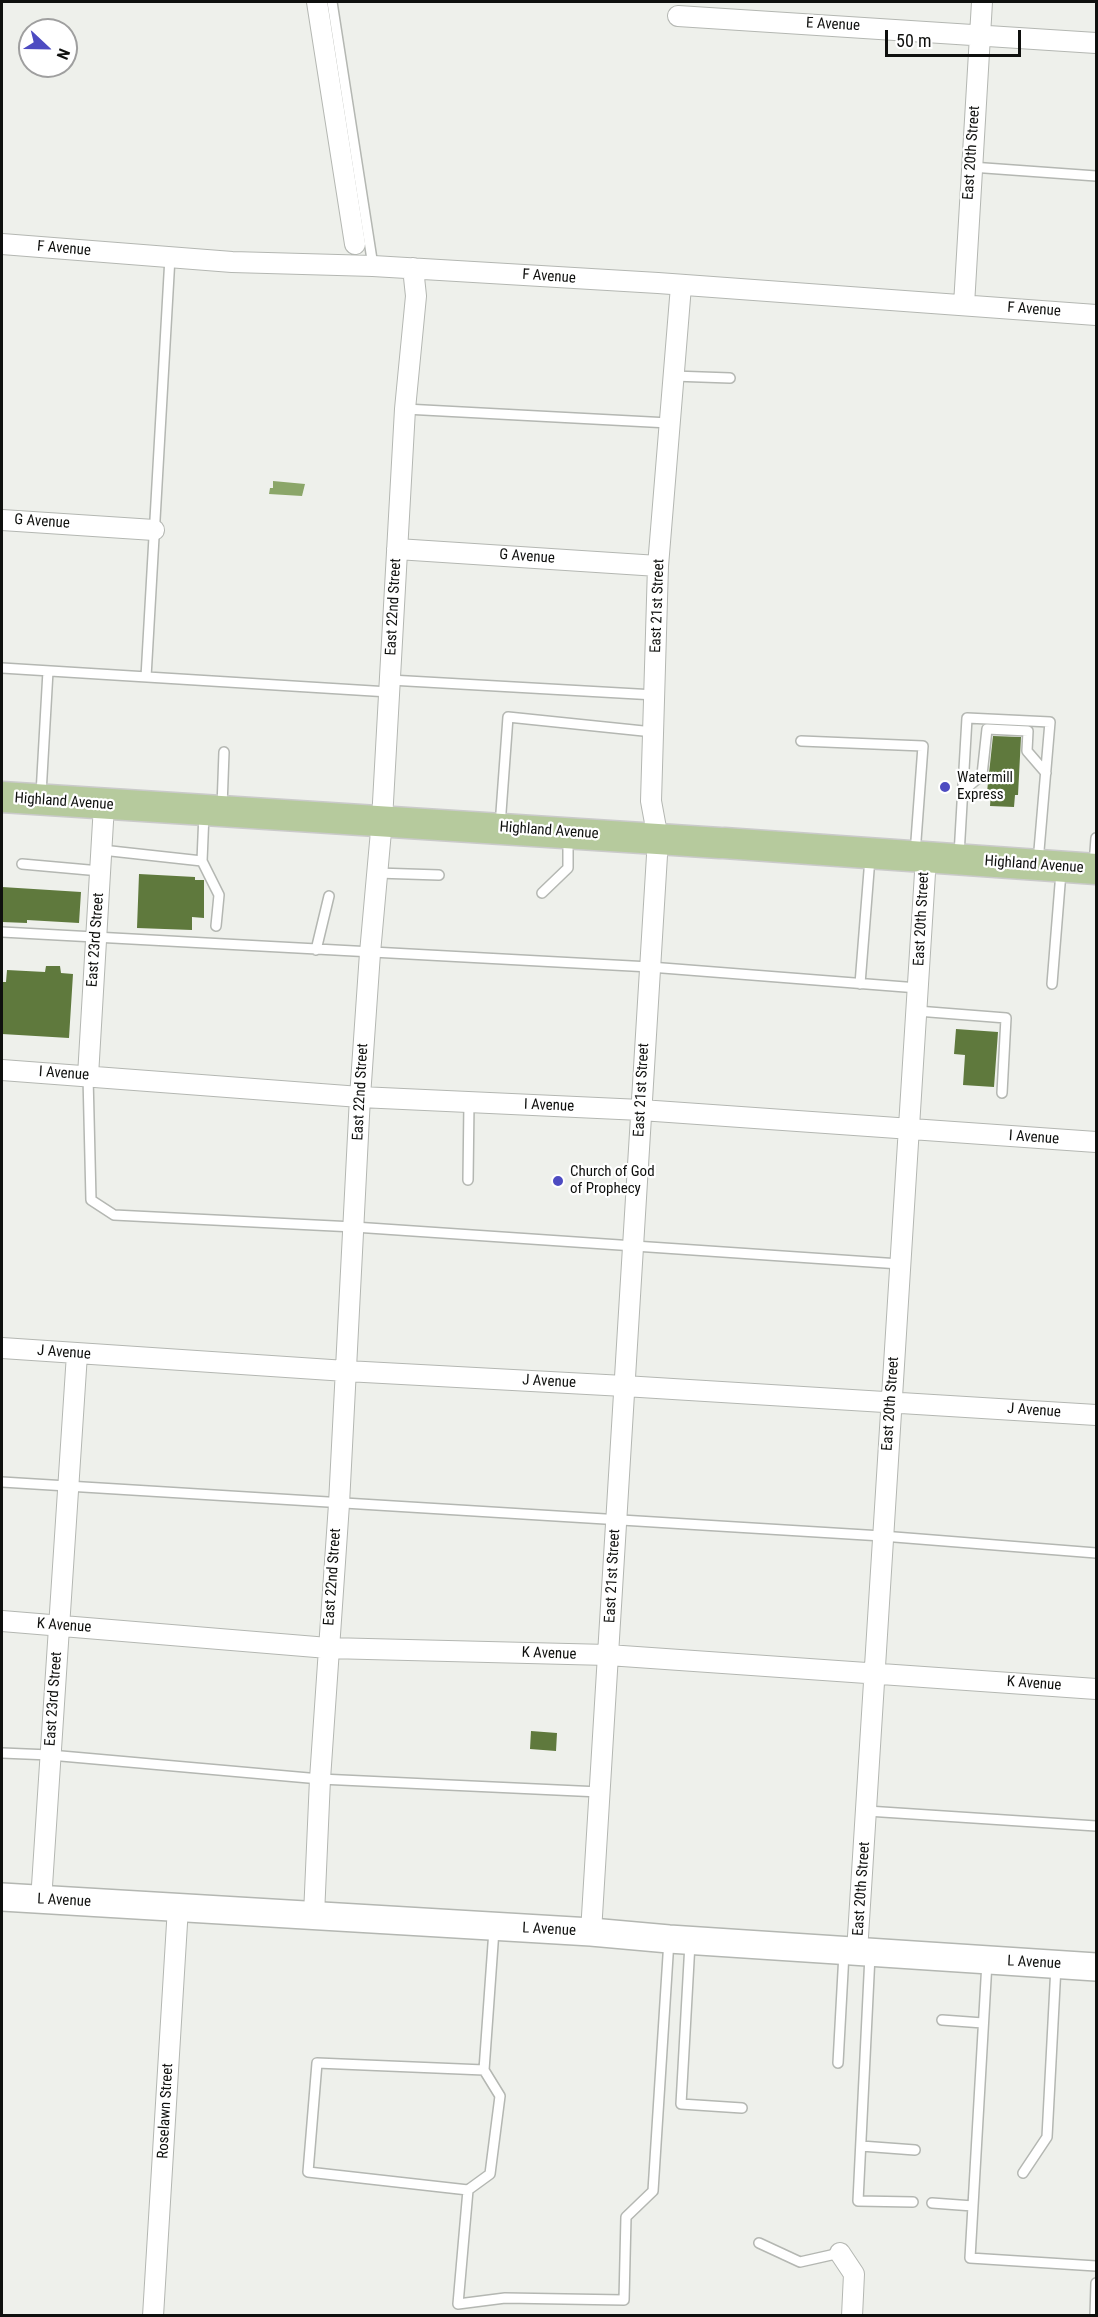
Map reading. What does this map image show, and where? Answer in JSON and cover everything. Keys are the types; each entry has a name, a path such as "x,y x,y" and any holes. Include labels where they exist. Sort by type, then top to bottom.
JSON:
{"main road":[{"name":"Highland Avenue","path":"2,797 568,832 1095,869"}],"street":[{"path":"317,2 355,244"},
{"name":"East 20th Street","path":"964,304 982,2"},
{"name":"E Avenue","path":"678,16 1096,43"},
{"name":"F Avenue","path":"2,244 231,262 414,268 964,304 1096,315"},
{"name":"East 22nd Street","path":"315,1916 320,1779 339,1504 360,1097 382,820 405,409 416,296 414,268"},
{"name":"East 21st Street","path":"591,1932 658,839 651,801 658,566 681,286"},
{"name":"G Avenue","path":"2,520 154,530"},
{"name":"G Avenue","path":"397,549 658,566"},
{"name":"East 23rd Street","path":"88,1076 104,805"},
{"name":"East 20th Street","path":"857,1952 919,988 920,856"},
{"name":"I Avenue","path":"2,1070 360,1097 641,1110 1096,1142"},
{"name":"J Avenue","path":"2,1348 346,1371 1096,1415"},
{"name":"East 23rd Street","path":"41,1901 77,1354"},
{"name":"K Avenue","path":"2,1621 328,1648 608,1655 1096,1689"},
{"name":"L Avenue","path":"2,1897 591,1932 857,1952 1096,1966"},
{"name":"Roselawn Street","path":"153,2316 178,1907"},
{"path":"840,2253 854,2274 852,2316"}],"lane":[{"path":"332,2 373,266"},
{"path":"971,167 1096,176"},
{"path":"146,677 170,257"},
{"path":"673,376 730,378"},
{"path":"405,409 669,423"},
{"path":"2,668 146,677 655,695"},
{"path":"41,800 48,671"},
{"path":"500,828 508,717 653,732"},
{"path":"959,859 967,718 1050,722 1046,773 1052,984"},
{"path":"963,791 982,775 987,729 1028,731 1027,751 1046,773"},
{"path":"801,741 924,746 920,856"},
{"path":"216,926 219,895 202,861 224,752"},
{"path":"542,893 568,867 568,832"},
{"path":"1095,869 1096,838"},
{"path":"102,850 202,861"},
{"path":"860,984 871,853"},
{"path":"22,864 100,871"},
{"path":"377,873 439,875"},
{"path":"316,950 329,896"},
{"path":"2,932 650,967 919,988"},
{"path":"917,1011 1006,1018 1002,1093"},
{"path":"88,1076 91,1200 114,1215 354,1227 900,1264"},
{"path":"468,1180 469,1103"},
{"path":"2,1482 68,1488 882,1536 1096,1553"},
{"path":"2,1753 50,1755 320,1779 600,1792"},
{"path":"867,1811 1096,1826"},
{"path":"484,2070 317,2063 308,2172 468,2190 490,2174 500,2096 484,2070 494,1928"},
{"path":"468,2190 458,2304 505,2298 624,2300 626,2217 653,2191 680,1940"},
{"path":"680,1940 681,2104 742,2108"},
{"path":"838,2063 857,1952"},
{"path":"857,1952 861,2146 858,2200 913,2202"},
{"path":"987,1960 970,2258 1096,2266"},
{"path":"1023,2173 1047,2137 1056,1964"},
{"path":"942,2019 983,2023"},
{"path":"861,2146 915,2150"},
{"path":"932,2203 973,2206"},
{"path":"759,2243 800,2262 840,2253"},
{"path":"1095,2316 1096,2283"}],"shaded area":[{"path":"273,481 305,484 302,496 269,494 270,488 273,488"}],"building":[{"path":"993,736 1021,737 1018,795 1015,795 1014,807 990,806 991,792 987,792"},
{"path":"139,874 195,877 195,880 204,880 204,918 192,917 192,930 137,928"},
{"path":"2,887 81,892 79,923 27,920 27,923 2,922"},
{"path":"46,966 60,966 61,973 73,974 69,1038 2,1034 2,982 6,982 7,970 45,972"},
{"path":"956,1029 998,1032 994,1087 963,1085 965,1055 954,1054"},
{"path":"531,1731 557,1733 556,1751 530,1749"}],"place":[{"name":"Watermill Express","path":"945,787"},
{"name":"Church of God of Prophecy","path":"558,1181"}]}
